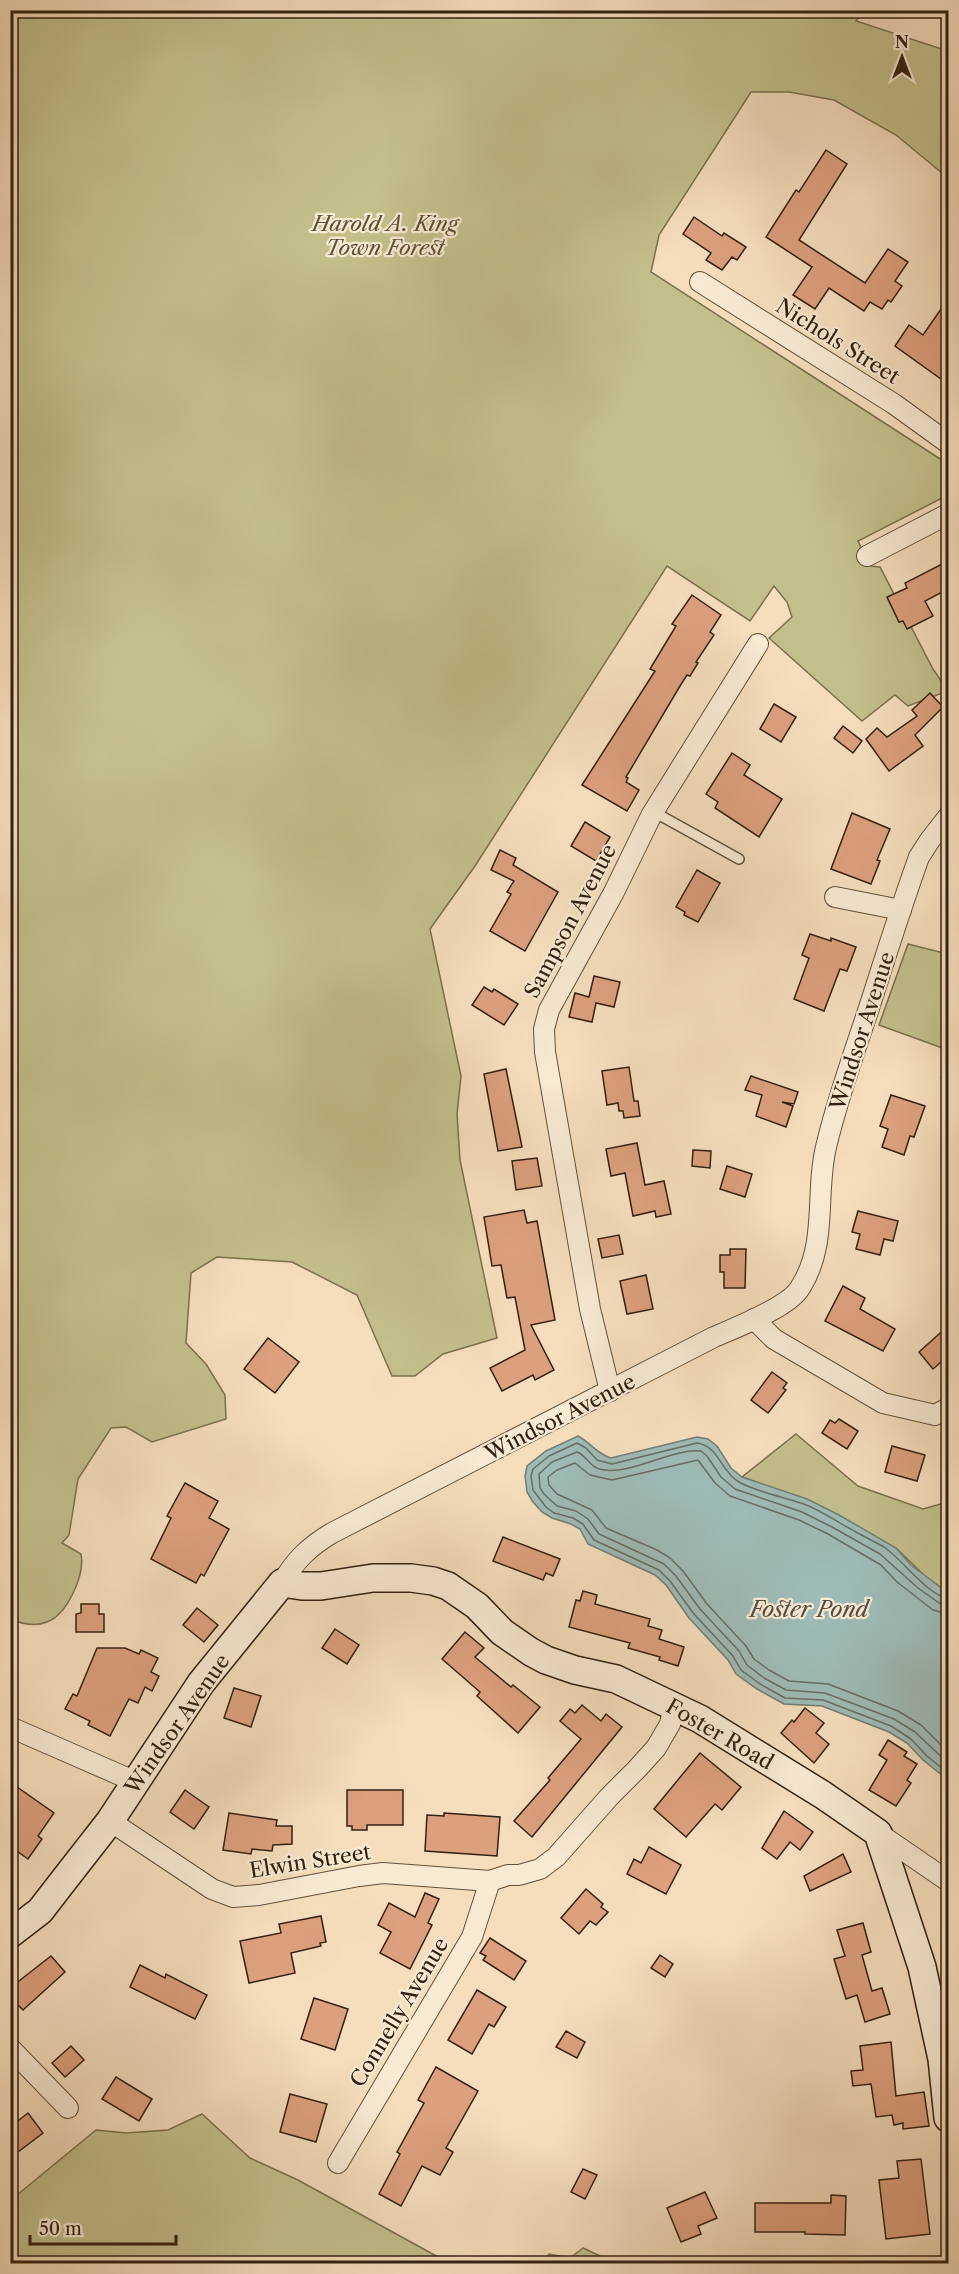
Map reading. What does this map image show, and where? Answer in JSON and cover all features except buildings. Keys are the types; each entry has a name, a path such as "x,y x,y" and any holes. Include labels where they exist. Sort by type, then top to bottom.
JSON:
{"street":[{"name":"Nichols Street","path":"700,282 894,404 948,442"},
{"path":"867,556 948,514"},
{"name":"Sampson Avenue","path":"610,1391 590,1309 545,1052 544,1029 554,999 614,892 654,813 758,645"},
{"name":"Windsor Avenue","path":"10,1934 40,1911 110,1821 201,1683 282,1583 294,1563 317,1542 754,1319 784,1302 799,1290 813,1262 818,1240 820,1179 827,1143 919,857 948,817"},
{"path":"835,897 901,910"},
{"path":"754,1319 774,1339 883,1403 935,1415 948,1408"},
{"name":"Foster Road","path":"282,1583 321,1586 373,1578 411,1578 433,1581 460,1593 477,1606 502,1632 546,1660 575,1670 616,1679 700,1719 823,1795 878,1833"},
{"name":"Elwin Street","path":"110,1821 212,1889 232,1897 288,1890 383,1873 490,1881 507,1875 519,1875 540,1869 556,1857 656,1748 670,1724 674,1706"},
{"path":"10,1727 136,1782"},
{"path":"878,1833 948,1881"},
{"path":"878,1833 891,1880 922,1967 942,2060 948,2118"},
{"name":"Connelly Avenue","path":"338,2163 472,1937 490,1881"},
{"path":"10,2048 68,2108"}],"lane":[{"path":"654,813 739,859"}],"green space":[{"name":"Harold A. King Town Forest","path":"866,10 856,21 948,51 948,178 896,135 834,100 789,92 751,92 659,235 651,272 948,464 948,495 858,541 870,566 880,567 933,669 948,691 908,706 895,695 862,721 769,638 792,617 787,602 774,586 750,621 667,566 475,866 430,929 461,1076 457,1114 460,1160 497,1338 443,1354 415,1376 392,1376 357,1295 292,1262 217,1257 191,1273 186,1343 206,1364 225,1395 226,1419 152,1442 126,1427 111,1428 78,1479 69,1535 62,1543 81,1554 82,1562 78,1582 68,1602 55,1618 47,1622 28,1624 10,1619 10,11"},
{"path":"908,944 948,954 948,1050 879,1025"},
{"path":"948,1050 948,1082 941,1078"},
{"path":"796,1434 858,1486 923,1509 948,1502 948,1593 926,1577 896,1548 787,1493 742,1477"},
{"path":"202,2114 250,2158 298,2180 449,2263 11,2263 11,2200 96,2130 126,2133 168,2130"},
{"path":"583,2248 611,2261 610,2263 543,2263 549,2254 570,2258"}],"water":[{"name":"Foster Pond","path":"578,1436 611,1458 697,1437 708,1439 717,1446 731,1468 742,1477 807,1499 839,1515 896,1548 911,1565 948,1593 948,1780 923,1760 907,1743 889,1732 822,1706 784,1704 757,1689 736,1674 728,1660 689,1618 666,1585 655,1575 588,1544 580,1529 542,1512 527,1492 525,1476 527,1466 546,1451"}]}
